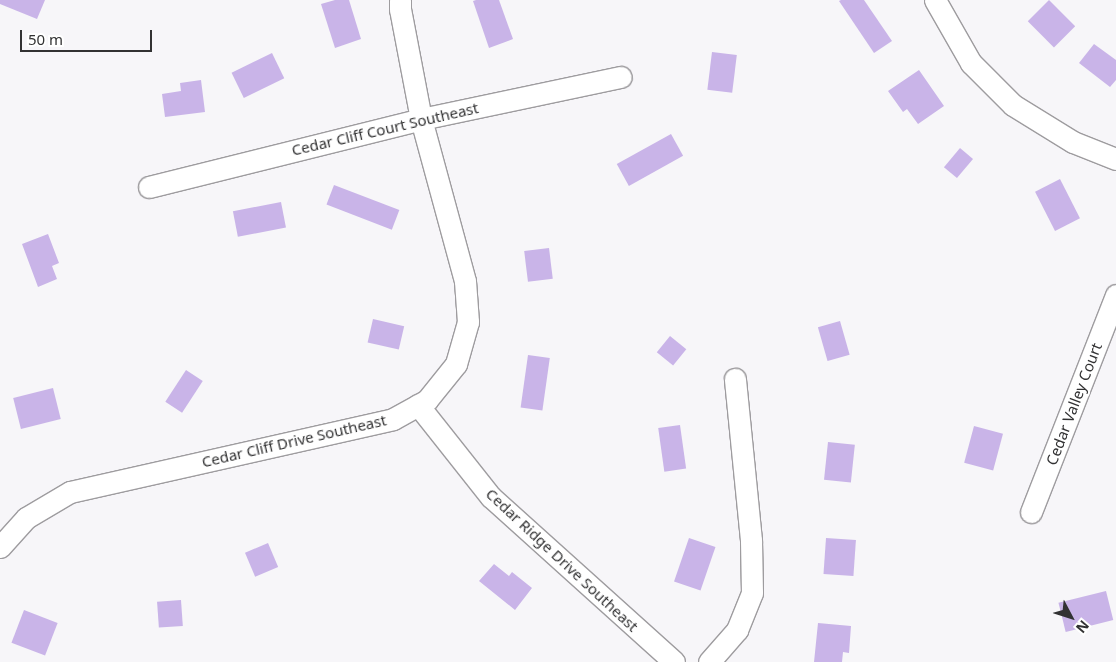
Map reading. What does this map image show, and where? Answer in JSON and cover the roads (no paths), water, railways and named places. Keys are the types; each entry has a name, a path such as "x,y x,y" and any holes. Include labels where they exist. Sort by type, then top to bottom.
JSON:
{"street":[{"name":"Cedar Cliff Drive Southeast","path":"0,547 26,518 70,492 393,419 427,400 456,364 468,322 465,281 421,119 400,9 400,0"},
{"path":"935,0 972,63 1012,105 1073,142 1116,159"},
{"name":"Cedar Cliff Court Southeast","path":"149,187 421,119 621,77"},
{"name":"Cedar Valley Court","path":"1031,512 1116,295"},
{"path":"709,662 737,630 752,593 752,540 735,379"},
{"name":"Cedar Ridge Drive Southeast","path":"418,405 491,497 674,662"}]}
